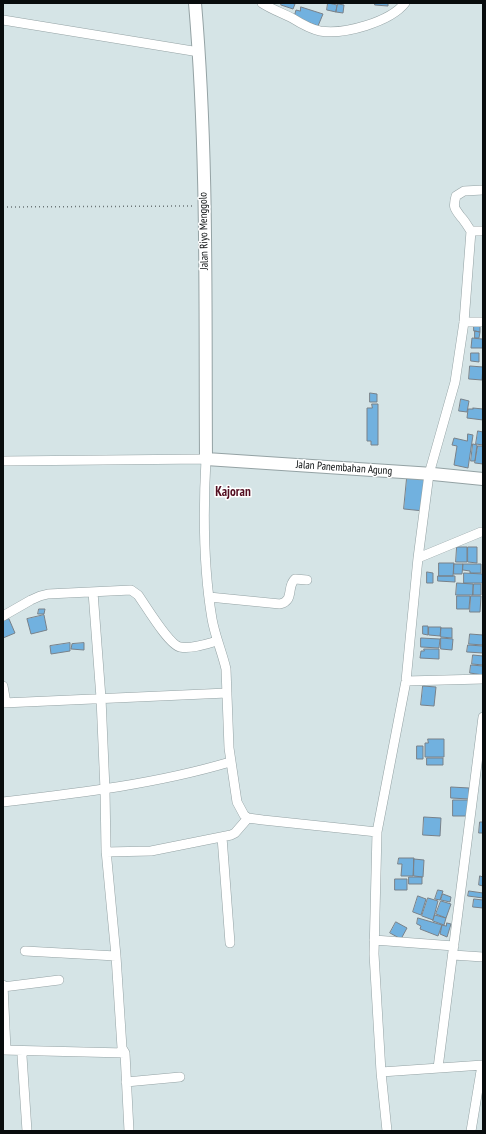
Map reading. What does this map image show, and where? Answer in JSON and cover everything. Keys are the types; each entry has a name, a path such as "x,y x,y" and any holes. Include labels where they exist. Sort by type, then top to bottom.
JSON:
{"street":[{"name":"Jalan Riyo Menggolo","path":"195,3 199,52 204,206 206,459"},
{"path":"262,3 279,7 315,30 337,31 361,27 374,22 398,10 405,3"},
{"path":"3,20 199,52"},
{"path":"388,1131 374,940 372,831 407,681 418,558 455,382 464,322 471,231 455,211 454,204 456,196 464,191 483,190"},
{"path":"471,231 483,231"},
{"path":"464,322 483,322"},
{"path":"3,461 206,459 204,558 217,642 224,660 230,762 238,802 242,813 248,818 372,831"},
{"name":"Jalan Panembahan Agung","path":"206,459 435,474 483,479"},
{"path":"418,558 481,532"},
{"path":"209,597 280,604 288,600 292,583 295,579 307,580"},
{"path":"3,616 40,596 128,590 136,593 168,638 177,646 191,647 217,642"},
{"path":"94,592 101,698 106,852 116,956 122,1048 125,1053 129,1131"},
{"path":"407,681 483,679"},
{"path":"3,686 4,703 227,693"},
{"path":"438,1068 483,716"},
{"path":"3,802 105,790 202,770 230,762"},
{"path":"106,852 151,851 222,837 233,834 248,818"},
{"path":"222,837 230,943"},
{"path":"374,940 453,950 483,957"},
{"path":"25,951 116,956"},
{"path":"59,980 3,986 4,1050 125,1053"},
{"path":"23,1051 22,1056 28,1131"},
{"path":"384,1071 482,1065 471,1131"},
{"path":"126,1082 180,1077"}],"path":[{"path":"3,207 204,206"}],"building":[{"path":"282,3 295,4 293,9 281,5"},
{"path":"328,3 337,5 336,12 327,10"},
{"path":"375,3 388,3 388,6 375,5"},
{"path":"338,4 344,5 343,13 336,12"},
{"path":"301,7 323,14 318,26 294,17 296,10 300,11"},
{"path":"474,322 480,322 480,332 474,331"},
{"path":"475,331 480,332 479,338 475,338"},
{"path":"483,336 483,348 471,348 472,338 482,339"},
{"path":"471,353 479,353 479,362 471,361"},
{"path":"470,366 483,367 482,380 469,379"},
{"path":"370,393 377,394 377,402 370,402"},
{"path":"461,399 469,401 467,412 459,411"},
{"path":"372,404 378,404 378,445 371,445 371,441 367,441 367,408 372,408"},
{"path":"468,409 483,409 483,420 467,418"},
{"path":"478,431 483,432 483,445 476,444"},
{"path":"468,434 473,435 468,468 454,465 457,446 452,445 454,438 467,441"},
{"path":"473,444 477,445 475,461 471,461"},
{"path":"478,446 483,446 483,464 475,463"},
{"path":"407,478 427,479 424,511 404,509"},
{"path":"457,547 467,547 467,562 456,562"},
{"path":"468,547 477,547 477,563 468,562"},
{"path":"439,563 454,563 453,576 439,576"},
{"path":"454,564 463,564 462,574 454,574"},
{"path":"463,564 481,564 481,573 470,573 470,571 463,570"},
{"path":"427,572 433,573 433,583 427,583"},
{"path":"464,573 483,574 483,583 464,583"},
{"path":"438,576 455,576 455,582 438,581"},
{"path":"457,583 473,584 473,595 456,595"},
{"path":"474,584 481,584 481,595 473,595"},
{"path":"457,596 470,596 469,609 457,609"},
{"path":"471,596 481,596 480,612 470,612"},
{"path":"39,609 45,609 44,614 38,614"},
{"path":"44,615 47,630 31,634 27,619"},
{"path":"9,619 15,633 3,638 3,621"},
{"path":"423,626 428,626 428,635 423,634"},
{"path":"429,627 441,627 440,636 429,635"},
{"path":"441,628 452,628 452,638 441,637"},
{"path":"470,634 483,635 483,645 469,644"},
{"path":"421,638 440,639 439,648 421,647"},
{"path":"441,638 453,639 452,650 441,649"},
{"path":"70,643 70,651 51,654 50,646"},
{"path":"84,643 84,650 71,649 72,644"},
{"path":"468,645 483,646 483,653 467,652"},
{"path":"424,649 439,649 439,659 420,658 421,651 424,651"},
{"path":"473,655 483,656 483,665 472,664"},
{"path":"471,665 483,666 483,675 470,673"},
{"path":"423,686 436,687 434,706 421,705"},
{"path":"428,739 444,739 444,757 425,757 425,743 428,743"},
{"path":"417,746 423,746 423,759 417,759"},
{"path":"427,758 443,758 443,765 427,765"},
{"path":"451,787 469,788 469,799 451,798"},
{"path":"453,800 468,800 467,816 453,816"},
{"path":"424,817 441,818 440,836 423,835"},
{"path":"480,822 483,822 483,833 479,833"},
{"path":"399,858 414,858 413,876 401,876 402,864 398,864"},
{"path":"414,859 424,860 423,877 414,876"},
{"path":"480,876 483,877 483,886 479,885"},
{"path":"409,877 422,877 422,884 409,884"},
{"path":"395,879 407,879 407,890 395,890"},
{"path":"438,890 443,891 440,900 435,899"},
{"path":"469,891 483,893 483,898 468,896"},
{"path":"443,894 451,897 450,902 441,900"},
{"path":"418,896 426,899 421,915 413,912"},
{"path":"428,898 438,901 433,920 422,916"},
{"path":"474,899 483,900 483,908 473,907"},
{"path":"441,901 451,904 446,918 436,914"},
{"path":"435,915 446,918 444,925 433,921"},
{"path":"418,918 442,925 438,936 420,929 421,926 417,924"},
{"path":"396,922 407,928 401,939 390,933"},
{"path":"447,923 451,924 447,937 440,934 442,925 446,926"}],"district":[{"name":"Kajoran","path":"233,492"}]}
